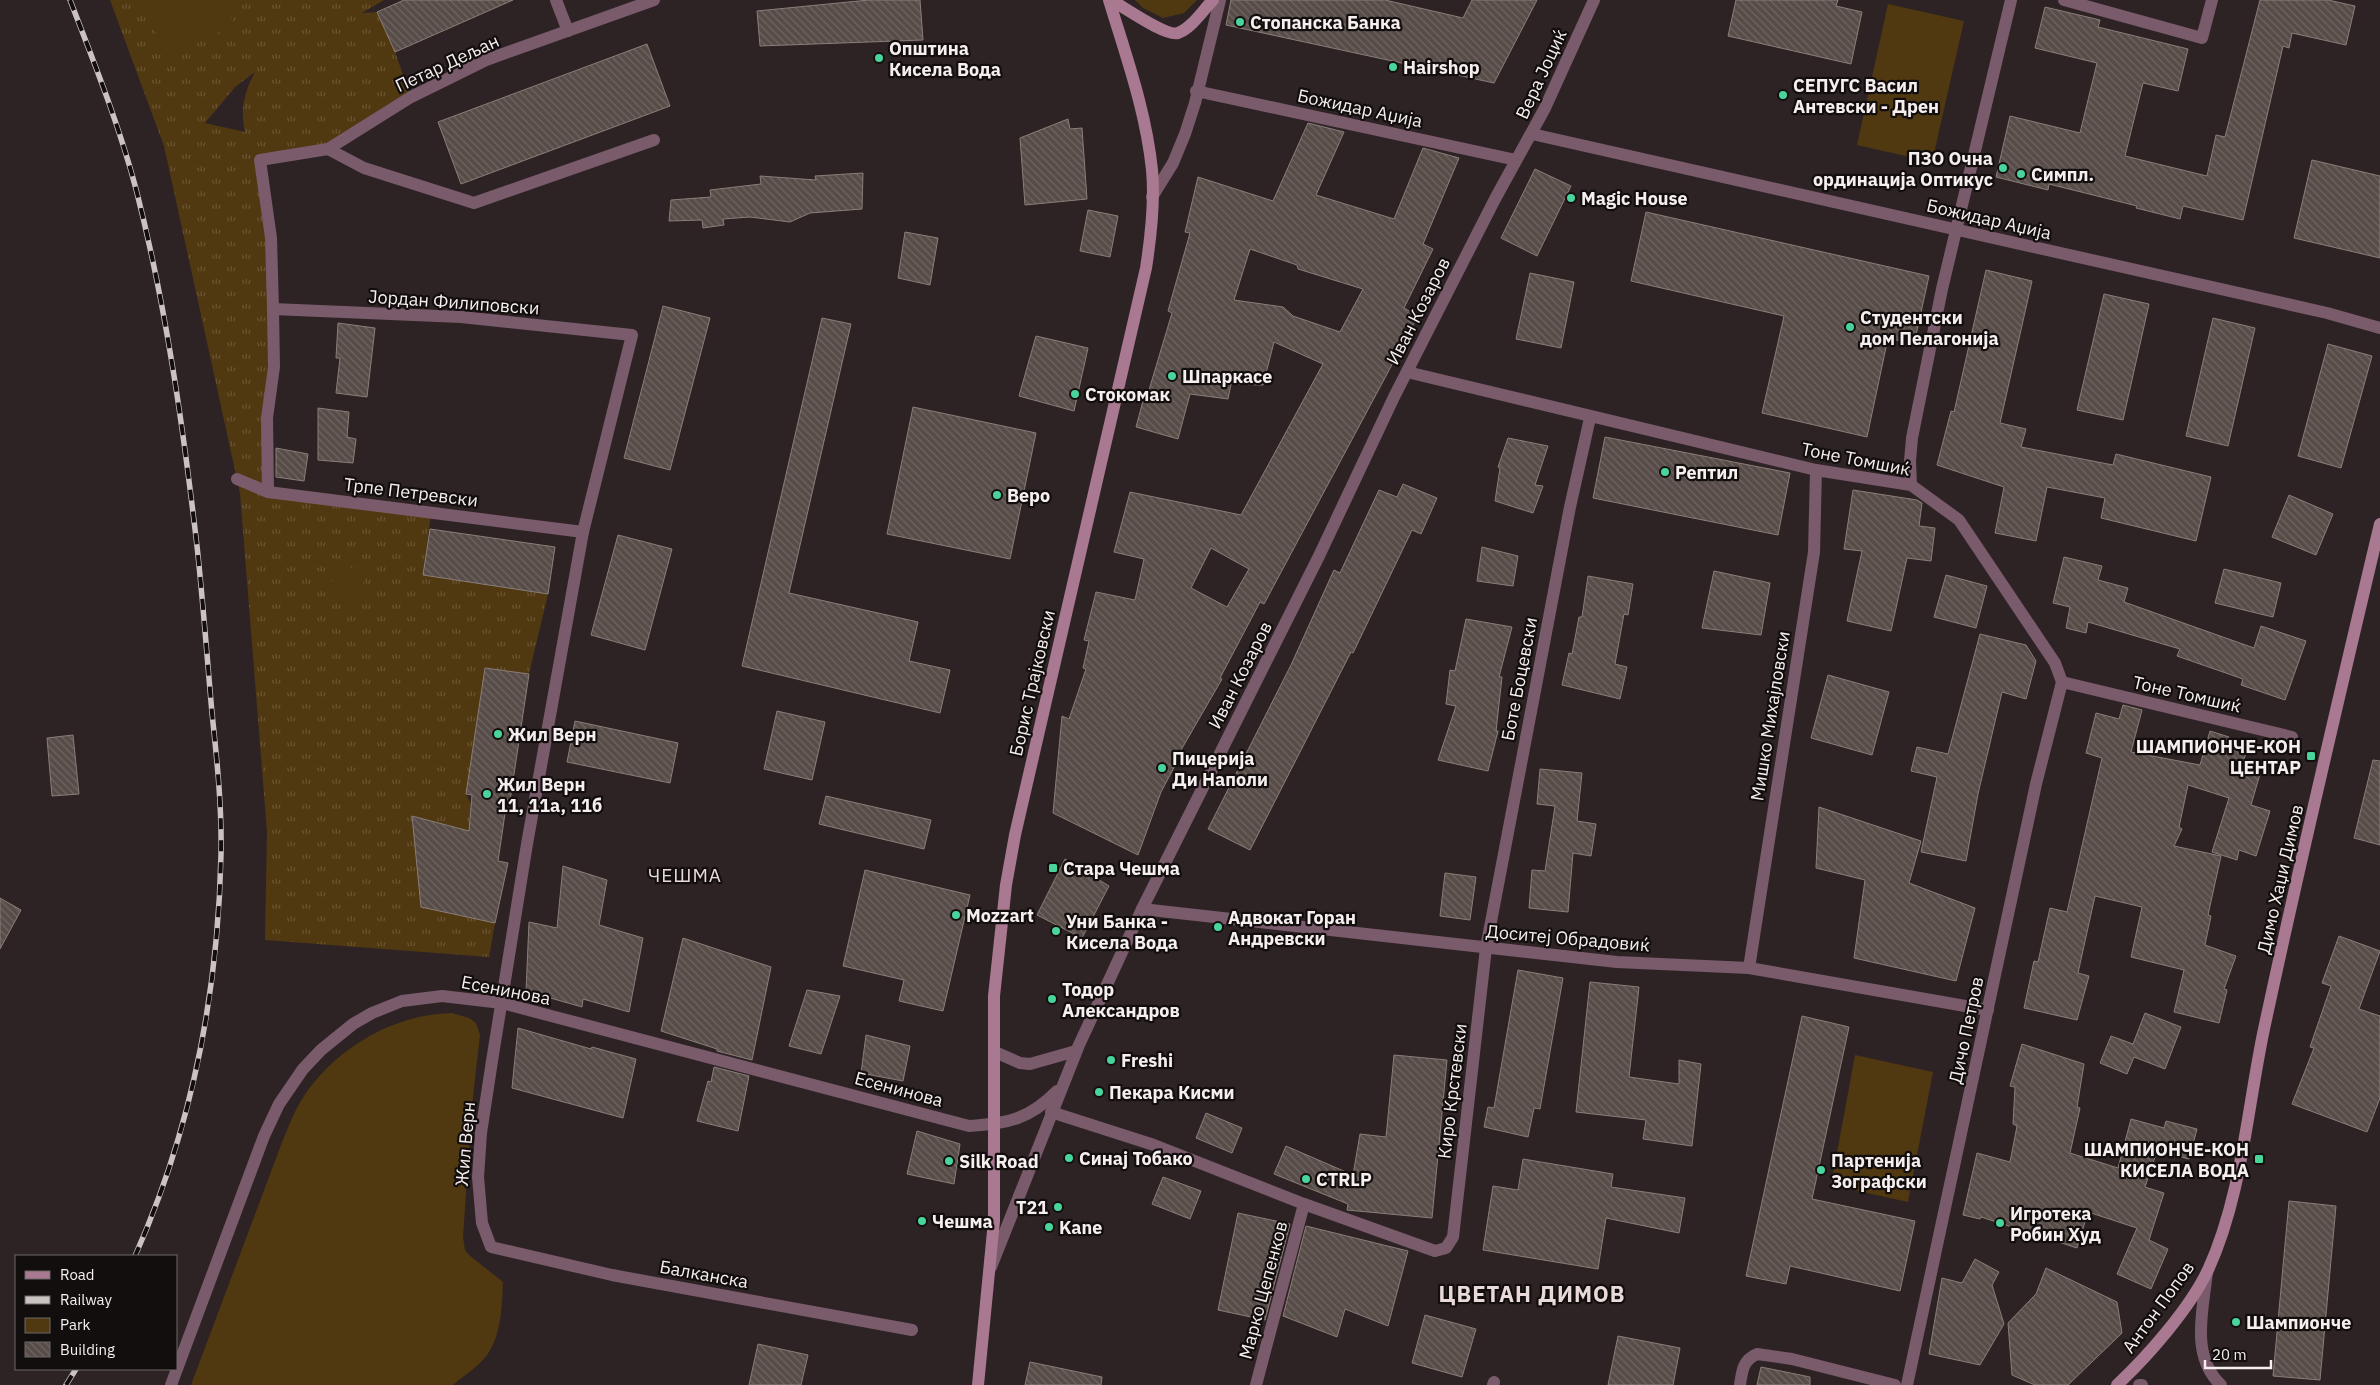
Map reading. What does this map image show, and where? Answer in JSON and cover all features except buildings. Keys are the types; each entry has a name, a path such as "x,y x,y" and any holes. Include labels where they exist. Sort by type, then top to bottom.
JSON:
{"street":[{"path":"556,0 568,31"},
{"name":"Петар Дељан","path":"273,309 271,238 260,160 328,149 410,97 486,60 654,0"},
{"path":"1110,0 1165,32 1176,34 1186,28 1213,0"},
{"name":"Борис Трајковски","path":"978,1385 994,1221 994,996 1007,877 1025,790 1146,268 1152,197 1152,170 1140,102 1110,0"},
{"path":"1152,197 1173,163 1195,103 1196,91 1220,0"},
{"name":"Вера Јоциќ","path":"1516,160 1532,134 1594,0"},
{"path":"1911,485 1910,461 1912,438 1942,289 2011,0"},
{"path":"2064,0 2202,38 2212,0"},
{"name":"Божидар Аџија","path":"1196,91 1516,160"},
{"name":"Божидар Аџија","path":"1532,134 2327,313 2380,328"},
{"path":"328,149 364,168 474,203 654,140"},
{"name":"Иван Козаров","path":"990,1270 1076,1051 1142,909 1319,556 1407,372 1516,160"},
{"path":"268,492 267,418 274,367 273,309"},
{"name":"Јордан Филиповски","path":"273,309 460,317 632,335"},
{"name":"Жил Верн","path":"492,1247 482,1223 478,1176 481,1133 527,844 583,532 632,335"},
{"name":"Тоне Томшиќ","path":"1407,372 1590,418 1816,470 1911,485 1959,520 2055,664 2062,682 2292,738"},
{"name":"Боте Боцевски","path":"1486,948 1570,507 1590,418"},
{"name":"Мишко Михајловски","path":"1749,968 1814,552 1816,470"},
{"name":"Трпе Петревски","path":"237,479 268,492 583,532"},
{"name":"Димо Хаџи Димов","path":"2219,1243 2236,1176 2264,1028 2380,524"},
{"name":"Дичо Петров","path":"1907,1385 2036,784 2062,682"},
{"name":"Доситеј Обрадовиќ","path":"1142,909 1617,962 1749,968 1988,1010"},
{"name":"Киро Крстевски","path":"1453,1237 1486,948"},
{"name":"Есенинова","path":"178,1366 264,1136 279,1104 303,1068 321,1050 353,1024 372,1013 402,1001 442,996 502,1003 969,1126 995,1125 1032,1113 1062,1086"},
{"path":"994,1052 1020,1063 1030,1064 1076,1051"},
{"name":"Марко Цепенков","path":"1052,1112 1154,1145 1304,1204 1435,1252 1446,1248 1453,1237"},
{"name":"Марко Цепенков","path":"1256,1385 1304,1204"},
{"name":"Антон Попов","path":"2118,1385 2153,1349 2207,1272 2219,1243"},
{"name":"Балканска","path":"492,1247 612,1275 912,1330"},
{"path":"2207,1272 2202,1354 2210,1373 2221,1385"},
{"path":"1740,1385 1742,1369 1746,1361 1758,1354 1792,1359 1895,1385"},
{"name":"Есенинова","path":"171,1385 177,1370"}],"green space":[{"path":"110,0 384,0 362,13 377,12 395,52 411,97 328,149 260,160 271,238 268,492 431,513 423,575 548,594 529,674 485,668 466,794 471,804 468,837 465,830 412,816 421,906 495,923 489,957 265,940 267,832 240,493 164,146","holes":["255,72 243,108 245,132 205,123 235,87"]},
{"path":"142,0 224,0 235,25 166,56"},
{"path":"1135,0 1197,0 1184,13 1163,18 1143,8"},
{"path":"1888,4 1964,21 1932,162 1857,145"},
{"path":"335,565 365,570 361,603 330,598"},
{"path":"452,1013 469,1018 476,1023 480,1035 472,1106 463,1237 465,1250 469,1255 503,1282 499,1326 487,1355 477,1366 453,1385 191,1385 281,1145 304,1096 332,1063 368,1037 388,1027 409,1020 430,1015"},
{"path":"1855,1055 1933,1072 1908,1202 1831,1185"}],"railway":[{"path":"70,0 122,141 147,233 165,322 186,456 197,546 220,801 221,855 219,907 208,1010 186,1110 172,1159 155,1208 135,1255"},
{"path":"66,1385 75,1370"}],"place":[{"name":"Стопанска Банка","path":"1240,22"},
{"name":"Општина Кисела Вода","path":"879,58"},
{"name":"Hairshop","path":"1393,67"},
{"name":"СЕПУГС Васил Антевски - Дрен","path":"1783,95"},
{"name":"ПЗО Очна ординација Оптикус","path":"2003,168"},
{"name":"Симпл.","path":"2021,174"},
{"name":"Magic House","path":"1571,198"},
{"name":"Студентски дом Пелагонија","path":"1850,327"},
{"name":"Шпаркасе","path":"1172,376"},
{"name":"Стокомак","path":"1075,394"},
{"name":"Рептил","path":"1665,472"},
{"name":"Веро","path":"997,495"},
{"name":"Жил Верн","path":"498,734"},
{"name":"ШАМПИОНЧЕ-КОН ЦЕНТАР","path":"2311,756"},
{"name":"Пицерија Ди Наполи","path":"1162,768"},
{"name":"Жил Верн 11, 11а, 11б","path":"487,794"},
{"name":"Стара Чешма","path":"1053,868"},
{"name":"Mozzart","path":"956,915"},
{"name":"Адвокат Горан Андревски","path":"1218,927"},
{"name":"Уни Банка - Кисела Вода","path":"1056,931"},
{"name":"Тодор Александров","path":"1052,999"},
{"name":"Freshi","path":"1111,1060"},
{"name":"Пекара Кисми","path":"1099,1092"},
{"name":"Синај Тобако","path":"1069,1158"},
{"name":"ШАМПИОНЧЕ-КОН КИСЕЛА ВОДА","path":"2259,1159"},
{"name":"Silk Road","path":"949,1161"},
{"name":"Партенија Зографски","path":"1821,1170"},
{"name":"CTRLP","path":"1306,1179"},
{"name":"T21","path":"1058,1207"},
{"name":"Чешма","path":"922,1221"},
{"name":"Игротека Робин Худ","path":"2000,1223"},
{"name":"Kane","path":"1049,1227"},
{"name":"Шампионче","path":"2236,1322"}],"district":[{"name":"ЧЕШМА","path":"685,875"},
{"name":"ЦВЕТАН ДИМОВ","path":"1532,1293"}]}
